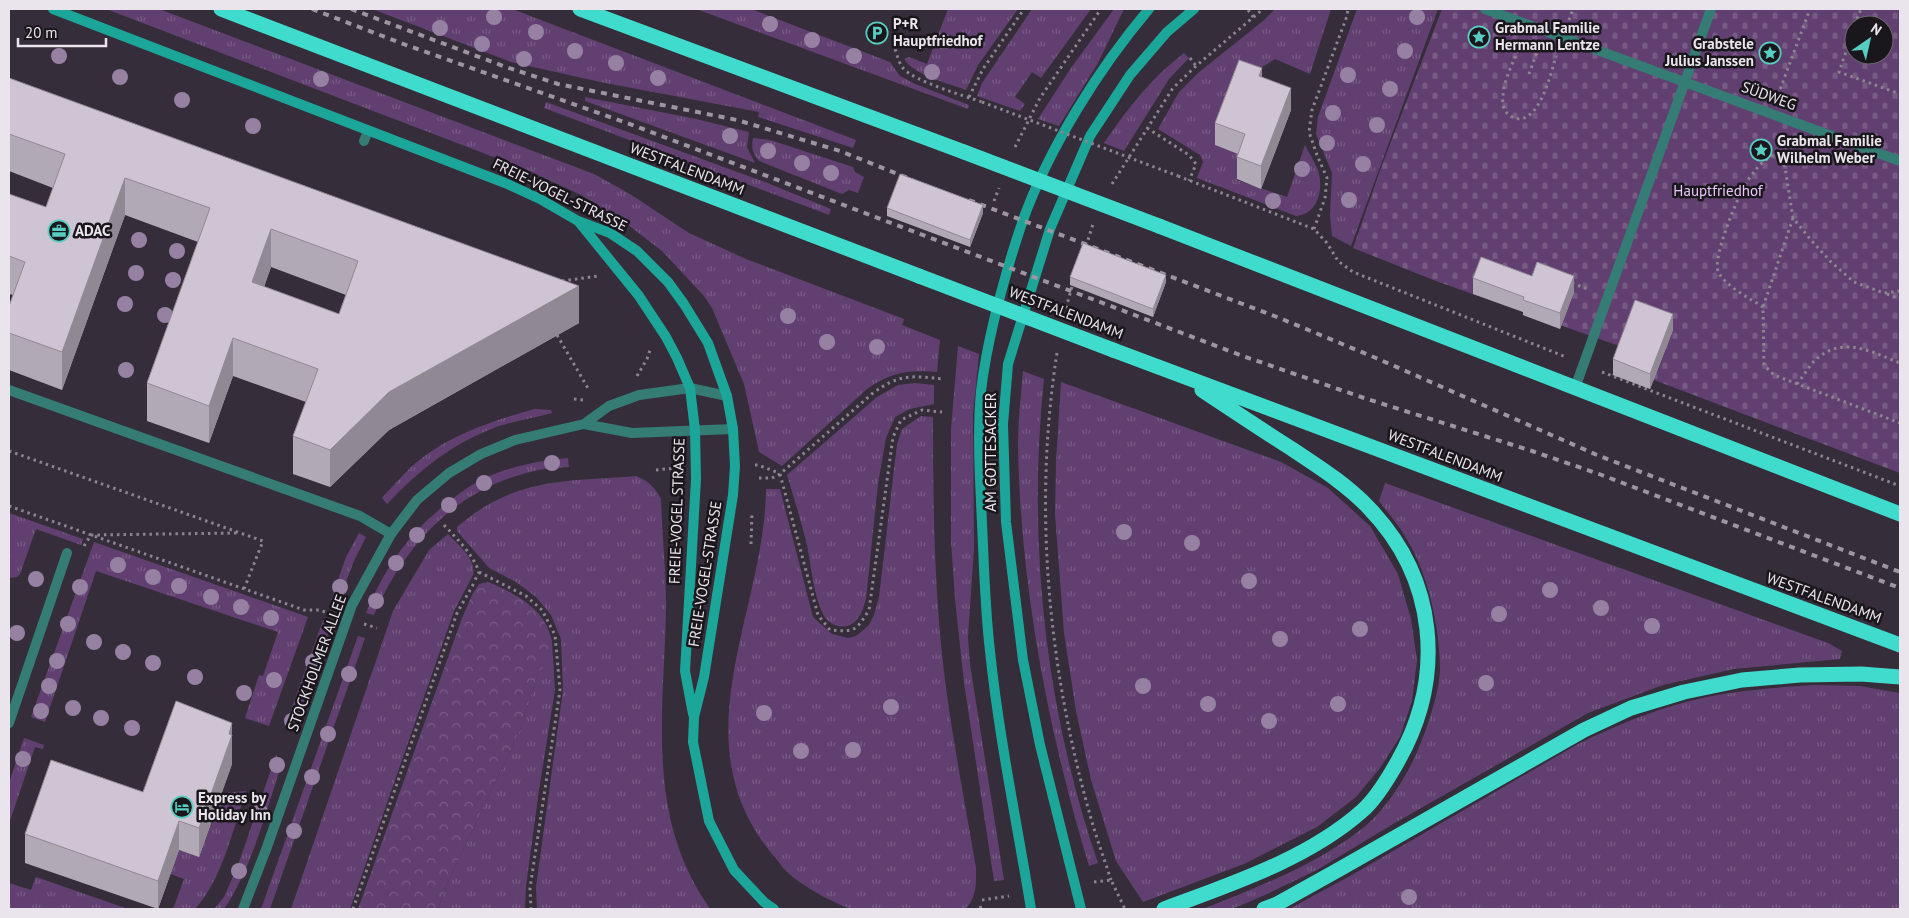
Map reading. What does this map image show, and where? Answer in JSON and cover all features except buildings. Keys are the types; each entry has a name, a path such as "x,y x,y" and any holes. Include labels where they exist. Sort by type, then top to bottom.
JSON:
{"highway":[{"name":"WESTFALENDAMM","path":"221,9 1180,376 1900,645"},
{"path":"580,9 595,12 1277,271 1900,514"},
{"path":"1164,909 1245,879 1319,842 1364,810 1389,776 1410,740 1421,710 1427,676 1428,639 1422,602 1412,568 1394,539 1368,507 1340,481 1180,376"},
{"path":"1264,909 1308,887 1584,730 1631,708 1684,692 1742,680 1809,675 1861,674 1900,677"}],"street":[{"name":"FREIE-VOGEL-STRASSE","path":"52,9 505,183 540,199 578,222 610,233 637,251 668,282 708,343 728,396 733,429 735,466 733,495 704,677 694,716 693,742 709,820 734,870 764,902 774,909"},
{"name":"AM GOTTESACKER","path":"1031,909 989,650 980,472 980,422 986,357 1002,288 1023,220 1044,171 1111,59 1149,9"},
{"name":"AM GOTTESACKER","path":"1082,909 1040,745 1022,651 1005,502 1003,424 1008,364 1050,229 1090,136 1130,75 1167,32 1194,9"},
{"name":"SÜDWEG","path":"1486,9 1772,112 1900,161"},
{"path":"1575,388 1711,9"},
{"path":"364,141 368,131"},
{"name":"FREIE-VOGEL STRASSE","path":"578,222 639,296 666,337 690,388 695,430 696,479 685,672 694,716"},
{"name":"STOCKHOLMER ALLEE","path":"243,909 254,883 352,605 391,534 417,500 449,473 481,454 515,440 584,424 609,406 639,395 690,388 728,396"},
{"path":"9,390 360,516 391,534"},
{"name":"STOCKHOLMER ALLEE","path":"584,424 632,433 733,429"},
{"path":"9,723 67,553"}],"path":[{"path":"969,97 983,69 1024,9"},
{"path":"1012,151 1040,98 1101,9"},
{"path":"1110,190 1173,88 1263,9"},
{"path":"893,42 902,68 908,73 1314,229 1325,198 1327,178 1309,132 1312,110 1348,9"},
{"path":"1569,21 1574,9"},
{"path":"1772,112 1810,9"},
{"path":"1248,10 1254,18"},
{"path":"1528,23 1503,93 1503,106 1509,115 1518,118 1527,116 1540,103 1563,37"},
{"path":"1190,58 1196,66"},
{"path":"1844,58 1839,72 1900,94"},
{"path":"1763,307 1741,294 1726,281 1718,272 1717,261 1731,215 1745,185 1759,166 1782,148 1786,142 1791,120"},
{"path":"1148,128 1190,155 1196,164 1189,181"},
{"path":"1782,148 1793,218 1763,307 1764,365 1774,375 1900,423"},
{"path":"994,201 1000,184"},
{"path":"1793,218 1831,262 1854,282 1900,299"},
{"path":"1084,250 1094,222"},
{"path":"556,282 602,276"},
{"path":"1064,312 1075,277"},
{"path":"1884,293 1900,291"},
{"path":"557,336 589,390"},
{"path":"1797,384 1819,356 1839,347 1853,346 1900,364"},
{"path":"635,378 647,359 650,347"},
{"path":"1057,349 1051,387 1046,451 1045,513 1049,587 1055,646 1076,762 1090,816 1111,880 1125,909"},
{"path":"759,478 772,478 780,474 873,392 886,383 894,379 910,377 944,379"},
{"path":"780,474 818,615 830,630 850,631 859,625 869,610 893,437 901,420 922,410 942,412"},
{"path":"9,451 263,540 244,589"},
{"path":"758,465 780,474"},
{"path":"656,470 674,468"},
{"path":"9,506 304,610 319,610"},
{"path":"444,525 466,548 479,572 526,596 542,610 555,635 560,690 530,888 531,909"},
{"path":"91,535 243,534"},
{"path":"353,909 457,613 479,572"},
{"path":"1096,882 1111,880"},
{"path":"982,900 1006,897"}],"green space":[{"path":"106,9 159,9 594,174 630,194 689,233 746,259 904,319 902,325 940,340 937,372 917,371 900,373 876,383 782,466 759,452 744,384 712,308 704,296 662,251 623,221 581,195 525,169"},
{"path":"372,9 512,9 856,140 853,148 758,117 759,112 600,82 511,62"},
{"path":"696,9 751,9 890,62 900,76 915,84 969,105 968,109"},
{"path":"948,9 1018,9 978,65 966,90 941,82 916,70 904,59 909,57 927,64"},
{"path":"1032,9 1091,9 1041,78 1032,72 1015,97 1025,104 1020,111 977,96 982,83"},
{"path":"1114,9 1124,9 1098,63 1059,126 1038,119 1071,68"},
{"path":"1275,9 1331,9 1310,74 1275,59 1251,74 1215,145 1245,156 1237,180 1287,197 1305,145 1318,170 1320,178 1319,193 1318,200 1310,211 1296,216 1197,178 1203,162 1200,155 1158,129 1179,92 1198,73 1263,21"},
{"path":"1357,9 1438,9 1351,246 1332,236 1330,215 1332,173 1316,134 1318,117"},
{"name":"Hauptfriedhof","path":"1442,9 1900,9 1900,473 1654,380 1650,389 1612,375 1625,348 1436,281 1353,248 1382,165"},
{"path":"1184,53 1189,58 1169,79 1124,151 1104,143 1140,95"},
{"path":"585,97 696,119 749,132 747,147 755,163 585,101"},
{"path":"546,102 765,182 831,209 829,215 544,108"},
{"path":"753,138 770,140 853,167 855,172 864,177 858,193 849,190 842,194 759,161 753,151"},
{"path":"958,346 979,354 973,415 974,548 968,637 970,664 1004,880 994,881 964,683 951,541 951,429"},
{"path":"1023,371 1044,379 1039,440 1038,501 1040,563 1045,624 1053,685 1065,745 1080,805 1098,863 1089,866 1074,815 1049,710 1031,604 1024,550 1018,443"},
{"path":"1061,382 1281,462 1328,488 1370,526 1398,574 1411,619 1417,660 1412,701 1400,737 1380,768 1356,797 1317,827 1244,864 1143,902 1116,861 1091,780 1076,711 1064,633 1055,514"},
{"path":"915,383 934,385 934,404 910,409 895,417 886,438 878,484 866,599 862,612 855,622 847,626 837,626 826,619 818,600 807,545 787,475 877,397 898,385"},
{"path":"535,409 551,410 552,413 496,427 464,442 437,459 412,479 387,504 382,498 411,467 454,438 486,424"},
{"path":"921,416 933,417 933,481 938,608 951,721 976,868 975,890 972,900 965,909 856,910 836,903 817,893 786,871 772,854 745,811 731,766 729,721 733,675 762,535 766,489 780,489 813,617 832,634 848,638 856,636 869,625 879,597 897,444 902,429"},
{"path":"568,458 569,467 542,469 510,478 460,504 438,522 419,542 402,564 374,615 366,613 381,581 398,553 432,516 468,487 493,474 514,467"},
{"path":"636,476 651,485 661,499 666,605 662,743 669,811 678,845 691,877 710,909 537,909 536,887 563,690 561,639 551,615 536,597 516,582 489,568 457,531 457,527 493,502 531,487 566,481"},
{"path":"1385,483 1828,643 1842,651 1840,659 1734,669 1663,685 1588,713 1393,824 1317,870 1232,909 1203,909 1303,866 1359,831 1375,817 1389,800 1416,754 1426,730 1437,691 1440,669 1438,636 1431,601 1421,567 1403,533 1379,501"},
{"path":"9,513 83,539 81,545 36,529 20,574 17,577 9,578"},
{"path":"359,533 366,537 354,561 338,603 331,600 346,557"},
{"path":"448,534 469,558 472,563 473,575 454,611 350,909 291,909 393,611 429,550"},
{"path":"94,542 308,617 269,726 245,718 259,675 263,676 278,632 96,571 45,722 31,717"},
{"path":"488,582 517,596 541,617 551,637 553,657 538,673 520,730 445,888 438,909 358,909 462,618 479,584"},
{"path":"323,620 332,623 295,727 286,724"},
{"path":"358,636 365,638 270,909 261,909"},
{"path":"553,656 555,690 539,790 526,886 525,909 438,909 445,888 520,730 538,673"},
{"path":"1814,685 1860,686 1900,693 1900,909 1289,909 1350,876 1578,744 1613,728 1667,708 1704,698 1746,691"},
{"path":"24,738 44,745 43,749 35,747 9,824 9,783"},
{"path":"276,755 282,763 250,858 234,894 224,909 214,909 224,897 238,865"},
{"path":"246,791 226,853 213,884 195,909 173,909 184,879 165,872 173,848 199,856 222,793"},
{"path":"36,877 128,909 9,909 9,883 31,890"}],"railway":[{"path":"312,9 406,45 627,123 1240,355 1364,398 1599,474 1900,588"},
{"path":"351,9 506,67 558,84 737,120 840,151 913,180"},
{"path":"969,200 1277,317 1376,358 1597,455 1900,572"}],"place":[{"name":"P+R Hauptfriedhof","path":"877,33"},
{"name":"Grabmal Familie Hermann Lentze","path":"1479,37"},
{"name":"Grabstele Julius Janssen","path":"1770,53"},
{"name":"Grabmal Familie Wilhelm Weber","path":"1761,150"},
{"name":"ADAC","path":"59,231"},
{"name":"Express by Holiday Inn","path":"182,807"}]}
